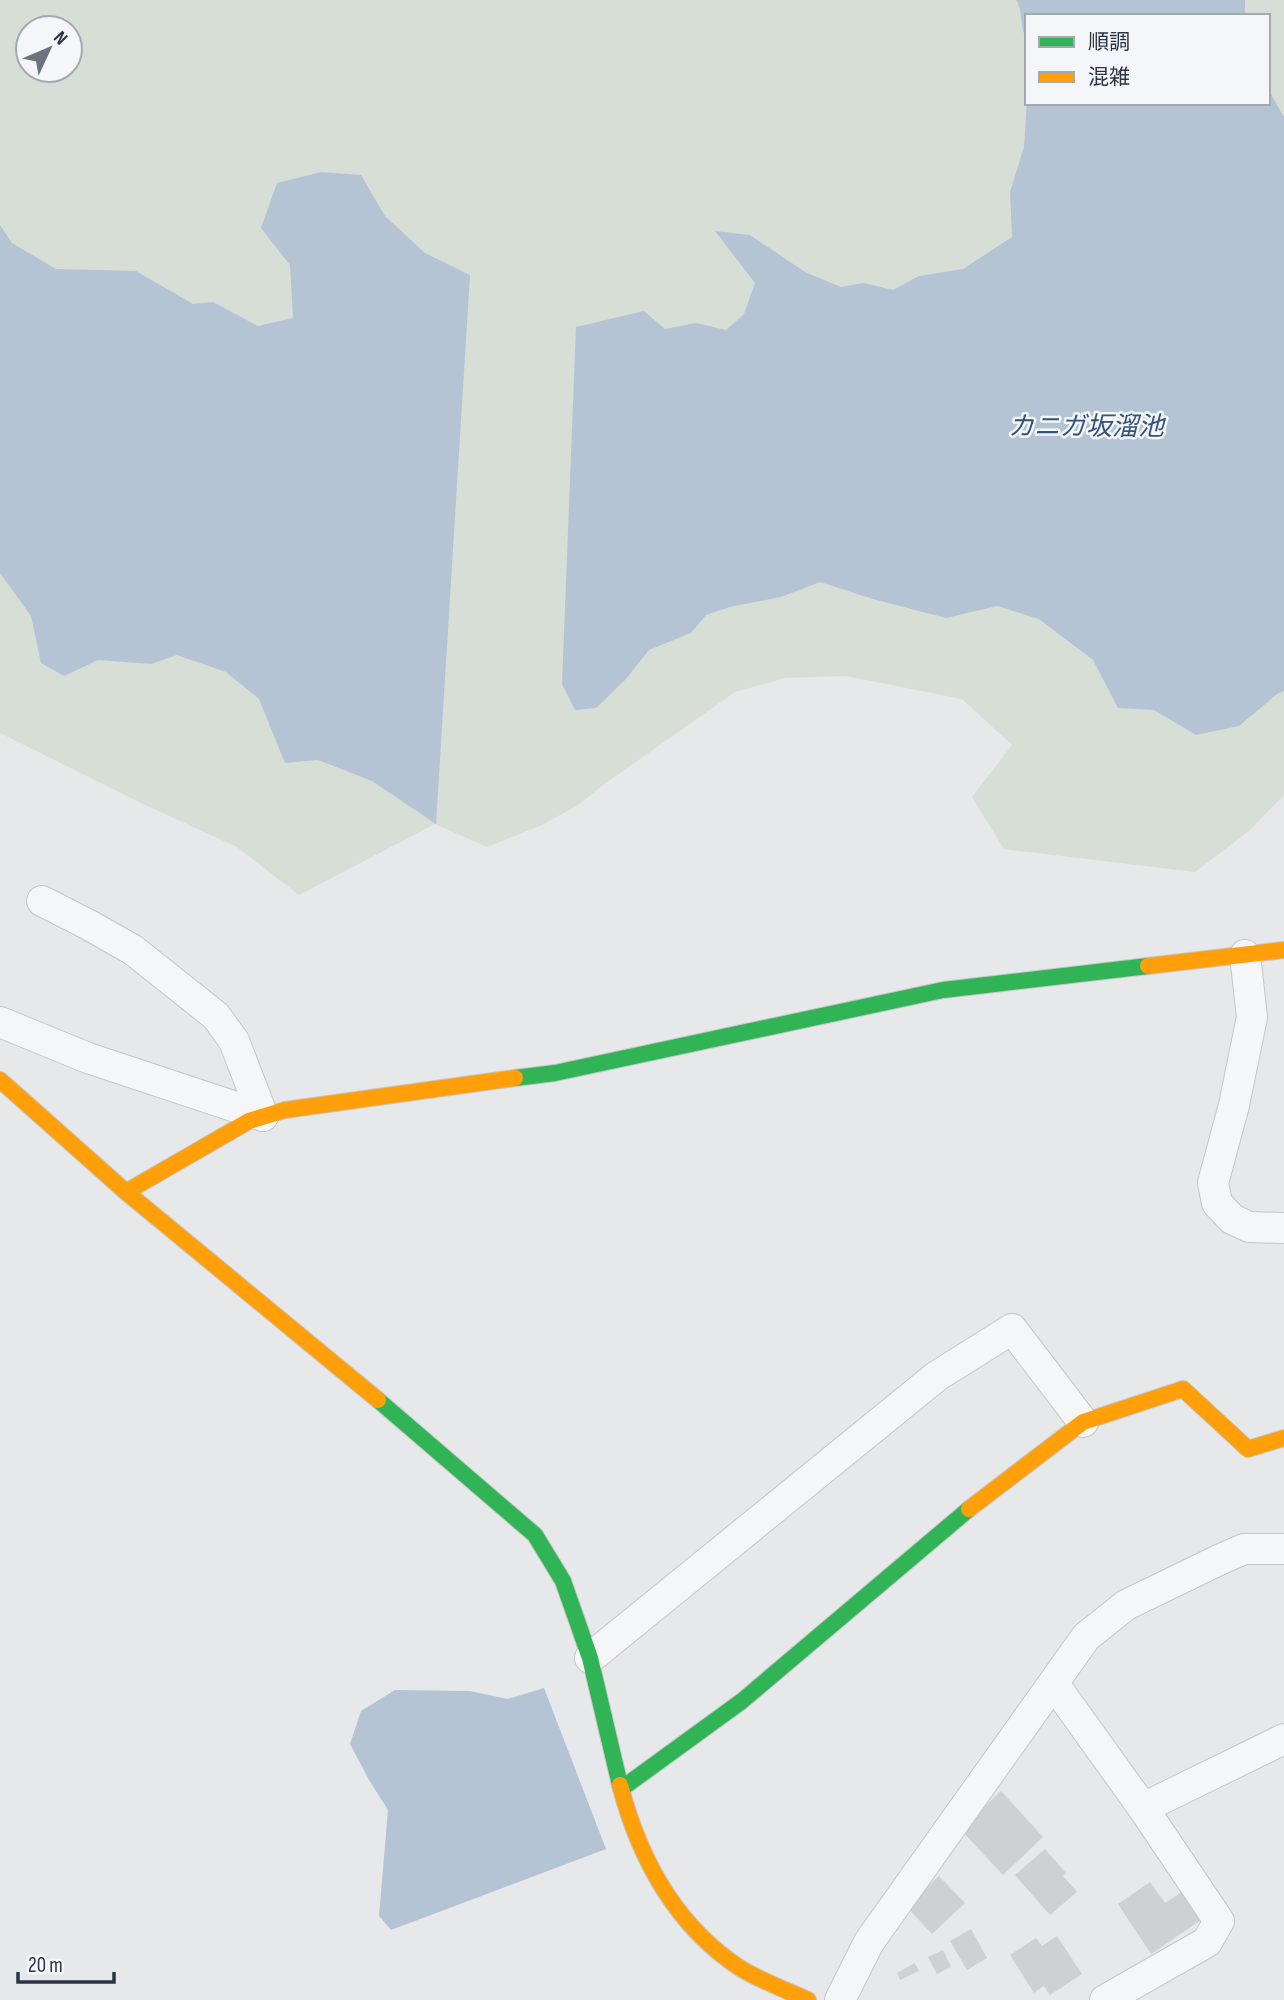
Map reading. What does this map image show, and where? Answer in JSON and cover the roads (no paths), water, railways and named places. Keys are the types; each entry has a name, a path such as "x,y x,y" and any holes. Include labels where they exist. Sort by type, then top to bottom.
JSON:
{"street":[{"path":"42,901 133,950 216,1016 234,1041 263,1116"},
{"path":"126,1192 249,1121 285,1110 555,1073 943,990 1284,950"},
{"path":"1245,955 1252,1017 1234,1105 1213,1183 1217,1203 1232,1219 1249,1227 1284,1228"},
{"path":"0,1022 88,1058 263,1116"},
{"path":"0,1080 126,1192 348,1375 535,1535 563,1581 590,1658 621,1789 641,1850 667,1896 705,1942 741,1969 808,2000"},
{"path":"590,1658 937,1376 1012,1329 1083,1422"},
{"path":"621,1789 742,1701 974,1506 1083,1422 1183,1389 1248,1449 1284,1438"},
{"path":"840,2000 869,1941 1086,1637 1126,1605 1244,1549 1284,1549"},
{"path":"1054,1684 1143,1808 1219,1921 1207,1942 1105,2000"},
{"path":"1143,1808 1284,1740"}],"water":[{"path":"1016,0 1245,0 1245,14 1025,14 1025,34"},
{"name":"カニガ坂溜池","path":"1270,92 1284,117 1284,691 1239,726 1196,735 1154,710 1118,708 1093,660 1039,619 997,606 946,618 820,582 781,597 730,607 706,615 691,633 649,650 625,680 596,708 575,710 562,684 576,327 644,311 665,329 696,323 726,330 744,314 755,283 715,231 750,235 805,272 841,287 864,283 893,290 919,276 963,269 1012,237 1010,192 1024,147 1027,105 1270,105"},
{"path":"321,172 361,175 385,216 425,253 470,275 436,824 372,781 318,760 285,763 259,699 226,672 177,655 151,664 98,660 64,676 41,663 31,616 0,573 0,225 12,243 56,269 136,271 193,304 213,302 258,326 293,318 290,265 261,228 277,183"},
{"path":"544,1688 606,1849 391,1930 379,1916 388,1810 350,1744 361,1711 395,1690 470,1691 508,1699"}]}
